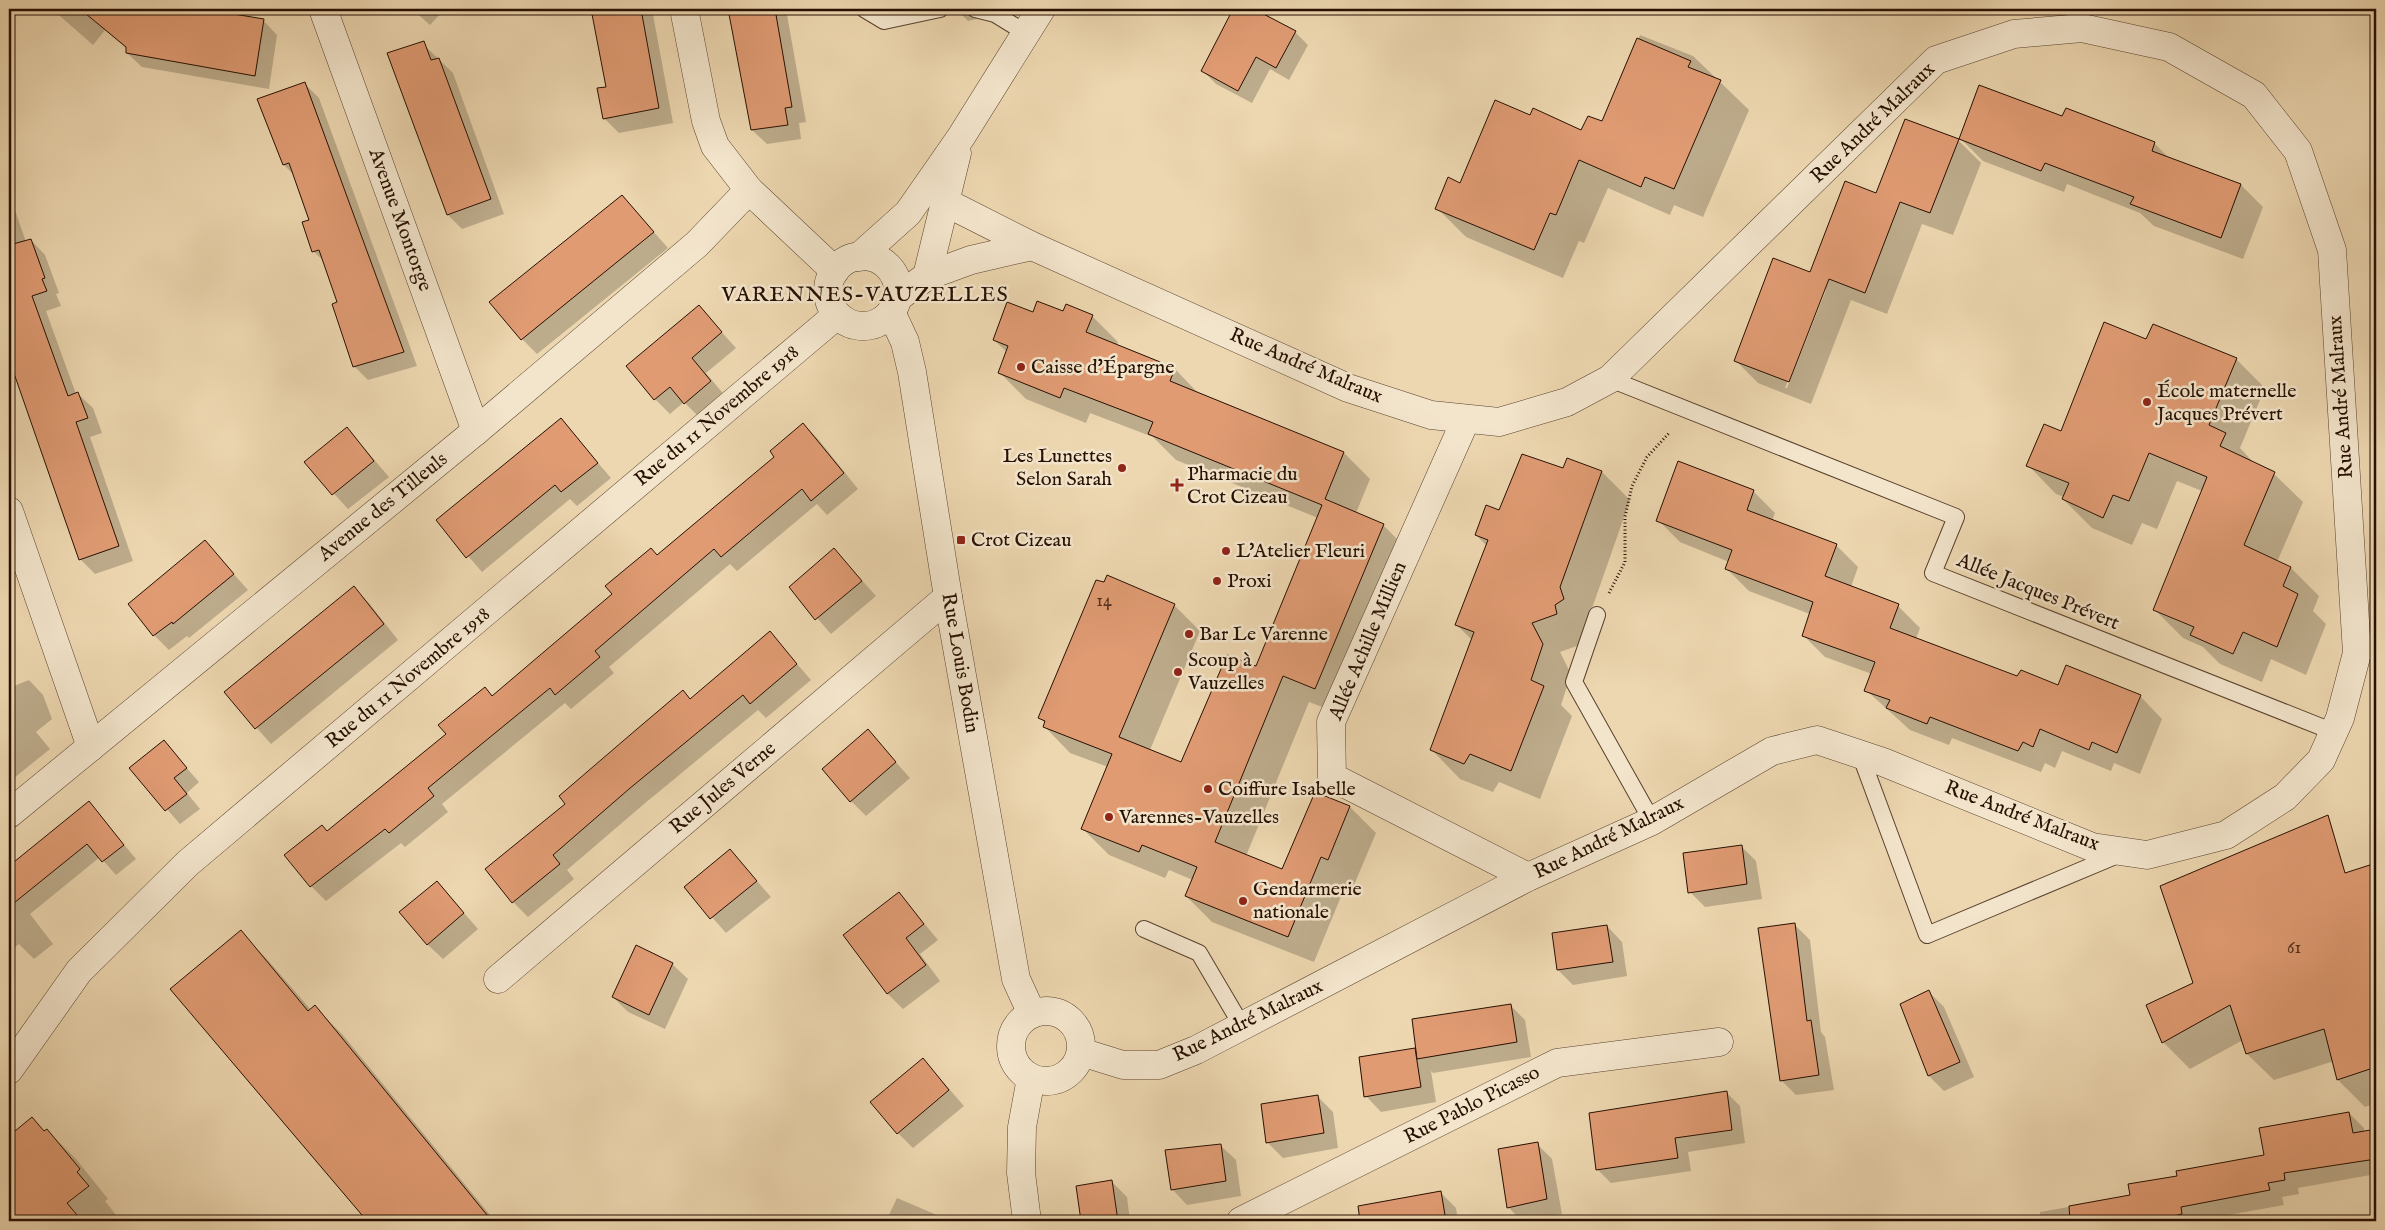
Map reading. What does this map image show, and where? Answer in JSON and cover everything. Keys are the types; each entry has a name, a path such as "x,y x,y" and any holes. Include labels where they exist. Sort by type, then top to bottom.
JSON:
{"street":[{"name":"Avenue Montorge","path":"323,9 476,430"},
{"path":"684,9 706,121 715,146 750,190 835,271"},
{"path":"859,257 908,213 961,136 1041,9"},
{"name":"Rue André Malraux","path":"945,202 1032,246 1348,388 1431,415 1499,422 1567,402 1610,379 1936,60 2014,34 2082,28 2169,46 2254,95 2298,151 2332,250 2357,653 2340,718 2321,760 2285,797 2226,835 2148,856 2092,847 1860,754 1817,740 1772,751 1652,821 1528,877 1196,1050 1158,1065 1124,1065 1081,1052"},
{"path":"927,276 961,136"},
{"name":"Avenue des Tilleuls","path":"9,814 476,430 697,244 750,190"},
{"path":"894,305 896,282 888,268 870,257 850,259 835,271 829,281 828,293 831,305 838,315 847,322 859,326 870,325 882,321 894,305 927,276 970,260 1032,246"},
{"name":"Rue Louis Bodin","path":"894,305 912,372 948,597 1016,979 1032,1014"},
{"name":"Rue du 11 Novembre 1918","path":"9,1070 79,971 188,864 838,315"},
{"name":"Allée Achille Millien","path":"1466,419 1331,722 1332,777 1528,877"},
{"path":"9,511 91,747"},
{"name":"Rue Jules Verne","path":"498,979 948,597"},
{"path":"1042,1011 1054,1012 1072,1022 1078,1031 1081,1052 1071,1071 1063,1078 1041,1081 1031,1078 1022,1072 1014,1063 1011,1046 1015,1029 1022,1020 1042,1011"},
{"name":"Rue Pablo Picasso","path":"1240,1221 1557,1062 1719,1042"},
{"path":"1027,1221 1021,1173 1022,1127 1031,1078"}],"lane":[{"path":"864,9 884,21 940,9"},
{"path":"975,9 995,14 1026,33"},
{"name":"Allée Jacques Prévert","path":"1610,379 1956,517 1933,573 2334,732"},
{"path":"1597,615 1574,682 1652,821"},
{"path":"1860,754 1926,935 2125,852"},
{"path":"1144,929 1200,953 1242,1026"}],"path":[{"path":"1597,615 1625,562 1624,517 1632,486 1647,457 1689,411"}],"building":[{"path":"80,9 203,9 264,19 255,76 126,53 126,47"},
{"path":"591,9 641,9 659,108 603,119 597,88 606,87"},
{"path":"728,9 775,9 792,107 785,108 788,125 751,130"},
{"path":"1233,9 1254,9 1296,31 1276,68 1256,57 1238,91 1201,71"},
{"path":"1637,38 1691,61 1688,67 1721,80 1674,189 1645,177 1641,187 1579,160 1556,215 1550,213 1534,250 1435,209 1448,177 1460,183 1495,100 1530,115 1533,108 1581,130 1588,116 1602,121"},
{"path":"424,41 431,60 439,58 491,199 447,215 387,53"},
{"path":"305,82 404,352 353,367 332,304 337,302 319,250 312,252 302,222 309,220 289,163 283,165 257,99"},
{"path":"1979,85 2062,116 2066,108 2155,142 2152,151 2241,184 2221,238 2130,204 2134,197 2045,163 2041,171 1959,139"},
{"path":"1905,119 1959,139 1930,213 1900,202 1865,293 1829,279 1789,382 1734,361 1773,258 1810,272 1845,181 1876,193"},
{"path":"622,195 654,232 521,340 489,302"},
{"path":"31,239 45,278 42,279 47,291 32,296 68,396 78,392 88,418 76,422 119,546 79,560 9,359 9,243 13,242 13,244"},
{"path":"1037,301 1063,311 1066,304 1093,315 1086,332 1175,368 1170,381 1344,452 1325,499 1384,524 1315,689 1283,676 1215,842 1282,869 1315,792 1350,806 1328,860 1321,857 1288,937 1185,896 1197,867 1142,845 1139,852 1081,829 1112,754 1043,727 1045,721 1038,718 1096,580 1104,582 1107,575 1175,604 1119,737 1181,762 1227,655 1256,666 1322,505 1148,434 1153,422 1064,388 1060,398 998,373 1008,346 993,340 1007,302 1033,312"},
{"path":"699,305 722,332 692,358 711,381 684,404 670,387 654,400 626,366"},
{"path":"2104,322 2146,339 2153,324 2237,358 2209,425 2226,433 2220,446 2275,472 2244,545 2291,567 2283,586 2298,594 2277,647 2243,632 2233,654 2190,635 2194,627 2153,610 2207,477 2149,453 2129,501 2113,495 2103,518 2062,499 2069,483 2026,466 2044,424 2061,431"},
{"path":"561,418 598,463 561,492 555,485 466,558 436,520"},
{"path":"803,423 844,473 811,501 802,489 721,557 714,549 595,651 600,657 555,695 550,688 428,788 434,796 389,833 385,829 310,887 284,855 322,825 327,831 446,734 438,725 485,687 492,696 612,594 605,586 651,548 657,555 774,457 770,451"},
{"path":"347,427 374,461 332,495 304,462"},
{"path":"1522,454 1563,468 1567,458 1602,471 1560,587 1564,599 1555,605 1557,614 1532,623 1543,644 1531,680 1544,686 1511,771 1470,754 1464,764 1430,750 1474,632 1455,625 1488,540 1475,535 1486,505 1499,510"},
{"path":"1678,461 1754,490 1747,510 1837,544 1825,576 1899,604 1890,628 2017,676 2021,670 2058,685 2066,665 2141,695 2117,753 2092,742 2089,750 2040,729 2033,747 2023,742 2018,751 1930,717 1927,724 1886,708 1890,700 1864,691 1875,662 1802,636 1813,602 1725,569 1732,550 1656,521"},
{"path":"205,540 234,574 173,624 172,622 153,636 128,604"},
{"path":"834,548 862,581 815,620 789,587"},
{"path":"354,586 384,624 255,729 224,692"},
{"path":"770,631 797,664 750,704 743,695 629,789 553,855 560,864 512,903 485,869 565,804 559,796 683,690 690,699"},
{"path":"868,729 896,762 850,802 822,769"},
{"path":"164,740 187,768 174,778 187,794 165,811 129,768"},
{"path":"89,801 124,845 102,862 87,844 9,907 9,866"},
{"path":"2328,815 2345,873 2376,863 2376,1067 2337,1080 2324,1029 2246,1054 2230,1005 2162,1043 2146,1005 2193,983 2160,886"},
{"path":"1742,845 1747,884 1688,893 1683,853"},
{"path":"730,849 757,881 710,919 684,887"},
{"path":"437,881 464,913 427,945 399,912"},
{"path":"899,892 924,924 906,938 926,965 887,994 843,935"},
{"path":"1795,923 1807,1021 1811,1020 1819,1075 1780,1081 1758,928"},
{"path":"1607,925 1613,962 1557,970 1552,933"},
{"path":"241,930 308,1011 315,1005 492,1221 367,1221 170,989"},
{"path":"636,945 673,963 649,1015 612,997"},
{"path":"1929,990 1960,1062 1928,1076 1900,1004"},
{"path":"1511,1004 1517,1042 1417,1059 1412,1019"},
{"path":"1415,1048 1421,1087 1364,1097 1359,1057"},
{"path":"923,1058 949,1090 897,1134 870,1102"},
{"path":"1727,1091 1732,1130 1675,1138 1678,1158 1596,1170 1589,1113"},
{"path":"1318,1095 1324,1133 1266,1143 1261,1104"},
{"path":"2349,1112 2353,1133 2376,1129 2376,1159 2284,1173 2285,1180 2268,1183 2270,1190 2181,1207 2182,1214 2169,1217 2141,1221 2070,1221 2069,1206 2130,1195 2128,1184 2177,1176 2176,1171 2264,1155 2259,1128"},
{"path":"32,1117 44,1131 47,1129 80,1169 77,1172 89,1186 67,1203 82,1221 16,1221 9,1212 9,1136"},
{"path":"1538,1142 1547,1199 1507,1208 1498,1149"},
{"path":"1221,1144 1226,1181 1171,1190 1165,1150"},
{"path":"1112,1180 1118,1221 1081,1221 1076,1186"},
{"path":"1441,1191 1446,1221 1360,1221 1358,1206"}],"place":[{"name":"Caisse d'Épargne","path":"1021,367"},
{"name":"École maternelle Jacques Prévert","path":"2147,402"},
{"name":"Les Lunettes Selon Sarah","path":"1122,468"},
{"name":"Pharmacie du Crot Cizeau","path":"1177,485"},
{"name":"Crot Cizeau","path":"961,540"},
{"name":"L'Atelier Fleuri","path":"1226,551"},
{"name":"Proxi","path":"1217,581"},
{"name":"Bar Le Varenne","path":"1189,634"},
{"name":"Scoup à Vauzelles","path":"1178,672"},
{"name":"Coiffure Isabelle","path":"1208,789"},
{"name":"Varennes-Vauzelles","path":"1109,817"},
{"name":"Gendarmerie nationale","path":"1243,901"}],"district":[{"name":"VARENNES-VAUZELLES","path":"865,295"}]}
